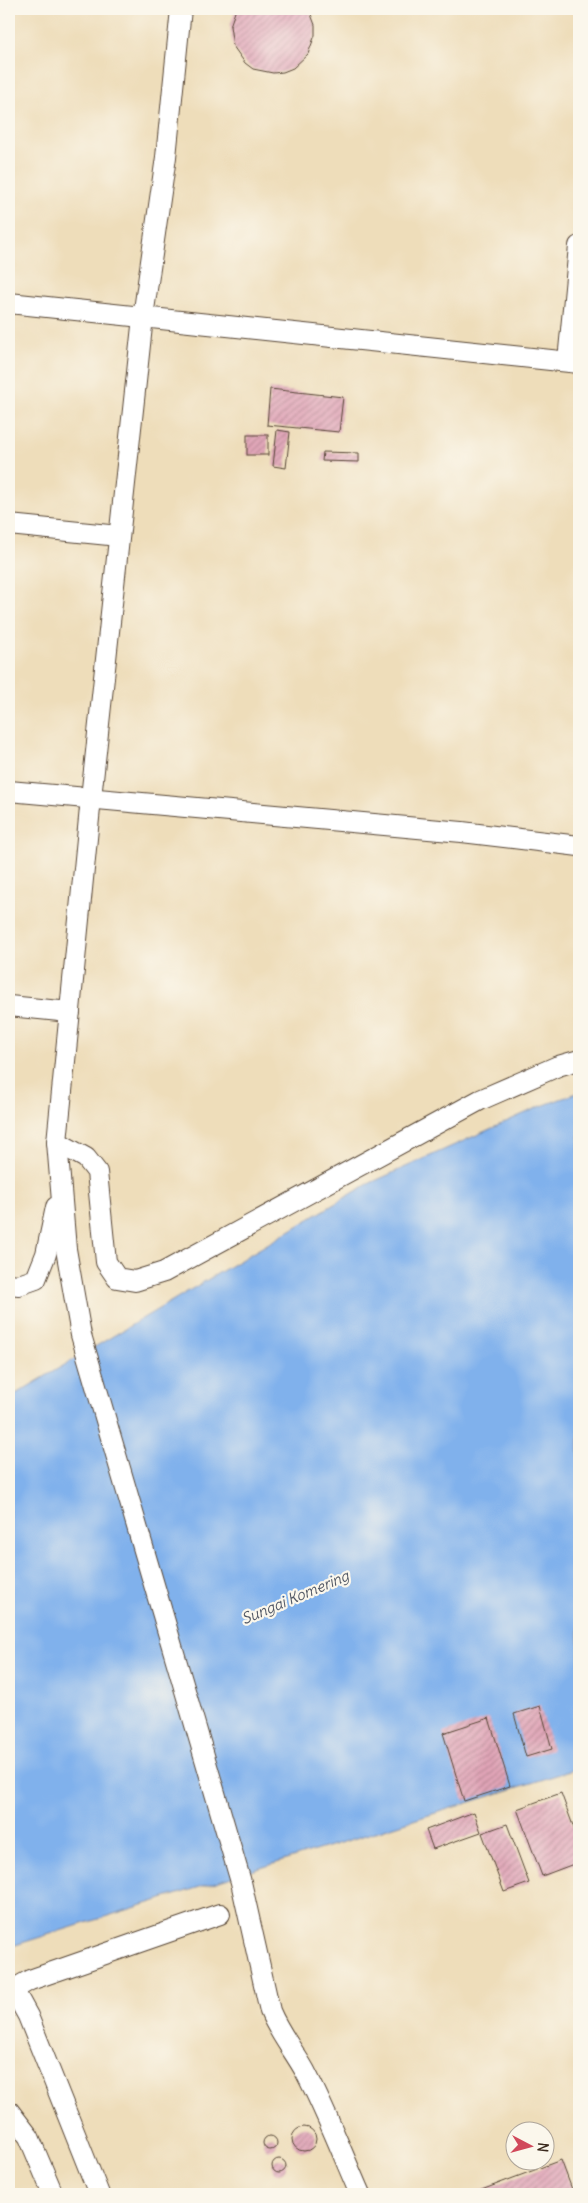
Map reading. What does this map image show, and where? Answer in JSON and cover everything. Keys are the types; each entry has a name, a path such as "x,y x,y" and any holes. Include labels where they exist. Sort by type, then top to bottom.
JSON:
{"lane":[{"path":"181,9 166,157 143,317 91,798 57,1142 60,1183 66,1248 81,1335 241,1882 274,2022 304,2068 321,2102 360,2194"},
{"path":"9,303 574,362 579,246"},
{"path":"9,525 119,536"},
{"path":"9,792 452,831 579,846"},
{"path":"9,1006 70,1012"},
{"path":"57,1142 86,1158 97,1172 106,1262 117,1278 135,1281 164,1272 480,1100 558,1066 579,1060"},
{"path":"9,1284 19,1285 36,1279 46,1254 60,1183"},
{"path":"9,1993 38,1976 220,1914"},
{"path":"9,1993 17,1996 28,2016 99,2194"},
{"path":"9,2110 29,2137 53,2194"}],"water":[{"name":"Sungai Komering","path":"579,1092 579,1768 9,1947 9,1398 368,1184 539,1107"}],"building":[{"path":"236,9 309,9 315,25 315,35 308,54 293,68 283,72 273,73 253,69 245,63 233,46 230,26"},
{"path":"270,389 343,397 339,432 267,425"},
{"path":"277,430 290,432 286,468 273,466"},
{"path":"247,435 268,435 268,455 247,455"},
{"path":"323,452 359,453 359,462 322,461"},
{"path":"540,1706 552,1749 526,1757 514,1714"},
{"path":"489,1718 510,1786 464,1801 443,1733"},
{"path":"561,1793 579,1842 579,1862 542,1876 517,1809"},
{"path":"474,1812 481,1832 433,1849 426,1830"},
{"path":"507,1824 529,1883 504,1892 482,1833"},
{"path":"304,2127 313,2130 316,2139 313,2148 304,2151 295,2148 292,2139 295,2130"},
{"path":"270,2136 275,2138 277,2143 275,2148 270,2150 265,2148 263,2143 265,2138"},
{"path":"279,2159 284,2161 286,2166 284,2171 279,2173 274,2171 272,2166 274,2161"},
{"path":"561,2160 573,2192 566,2194 471,2194 535,2170 556,2170 556,2162"}]}
